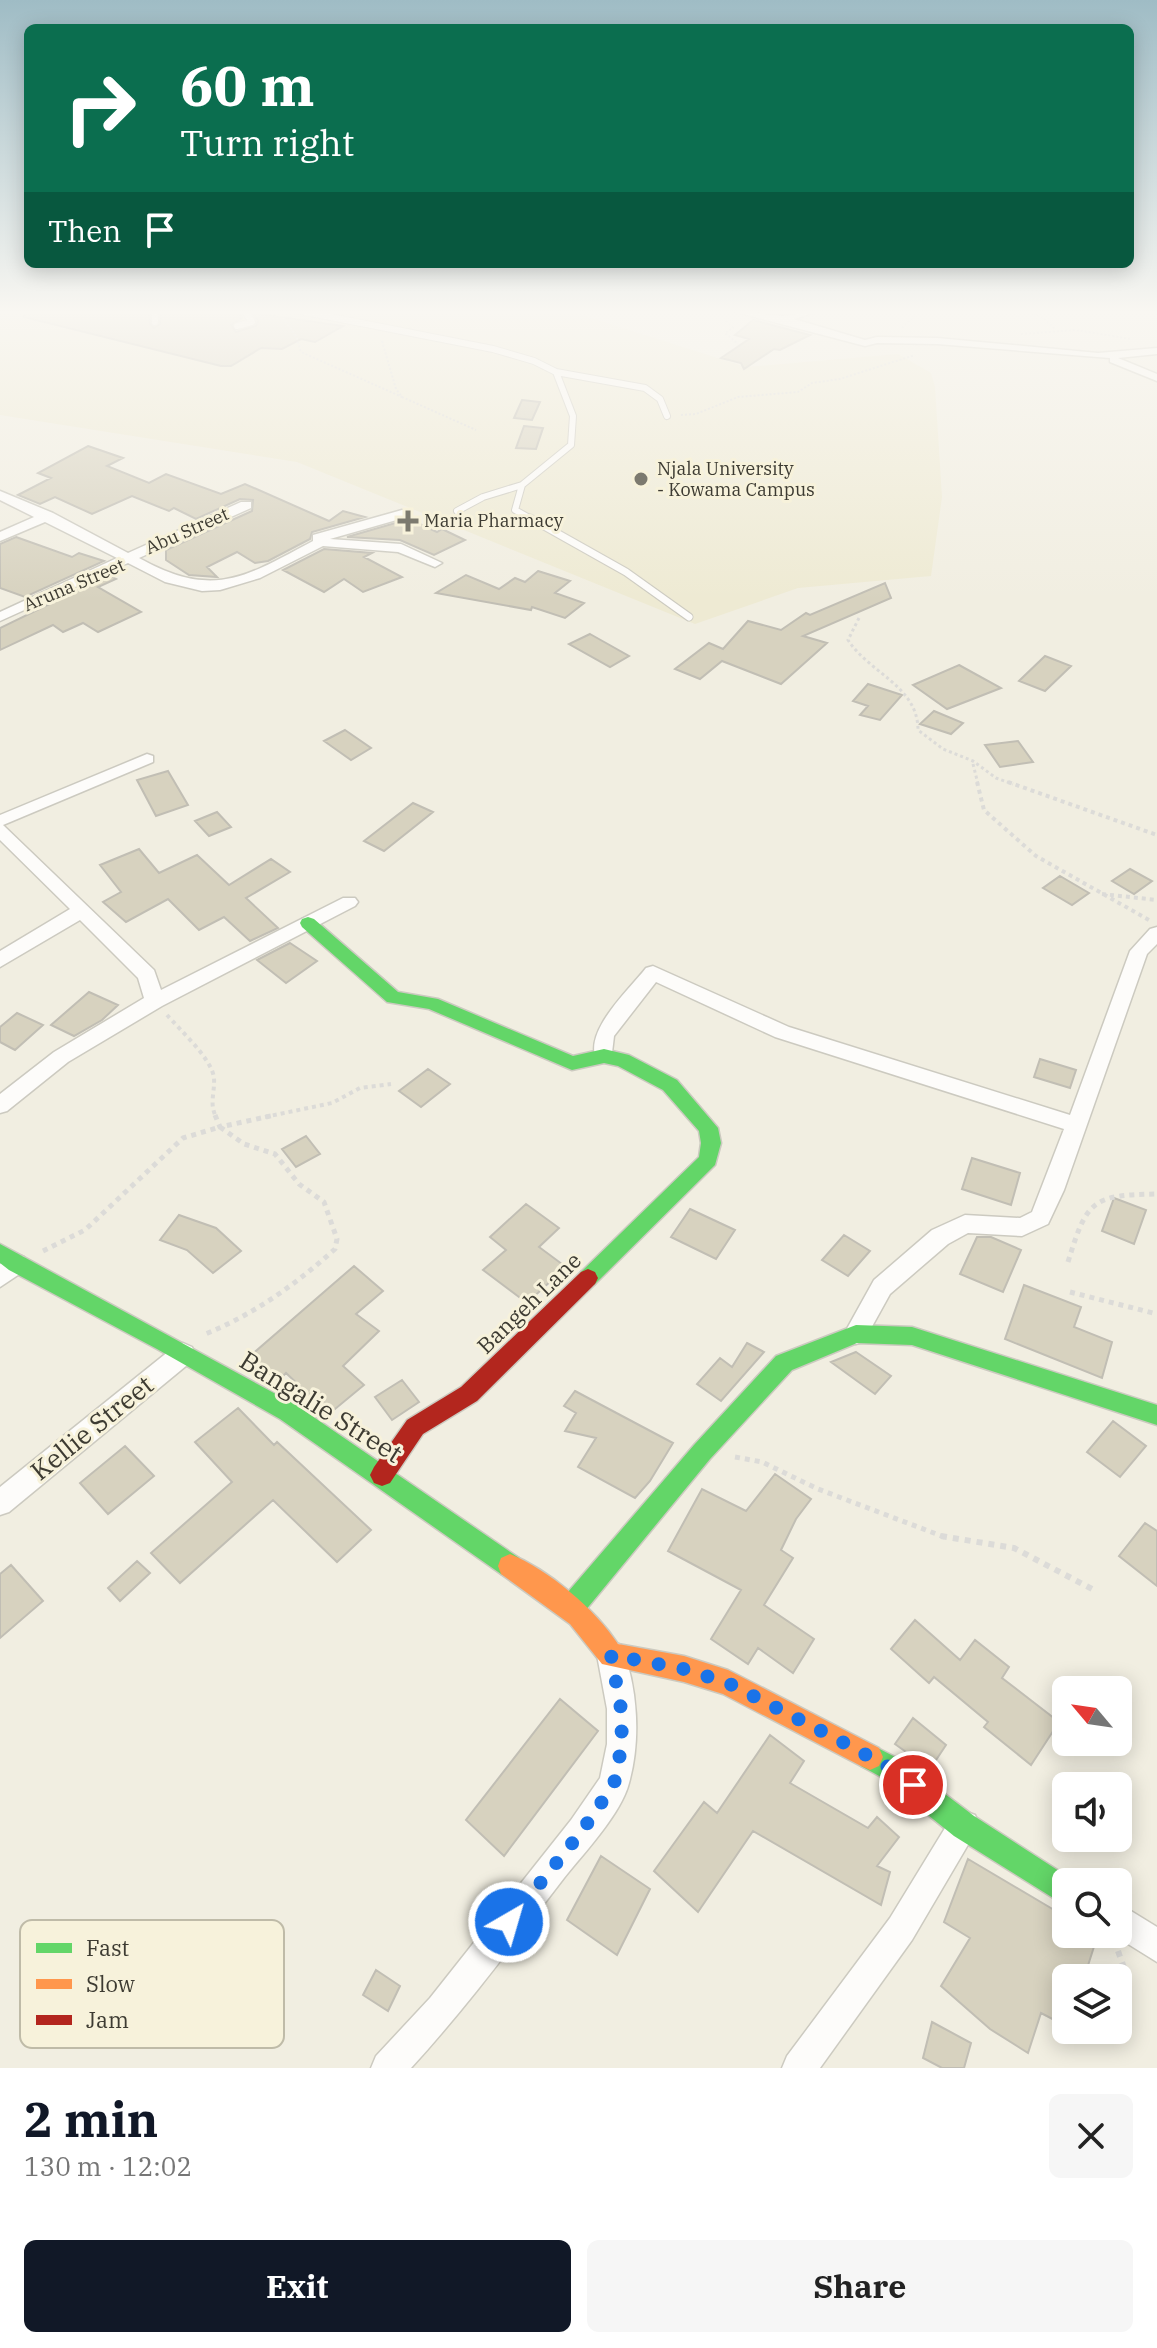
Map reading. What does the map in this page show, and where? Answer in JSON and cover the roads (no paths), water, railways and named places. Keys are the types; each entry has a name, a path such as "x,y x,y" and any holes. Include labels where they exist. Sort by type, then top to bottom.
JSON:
{"street":[{"name":"Abu Street","path":"0,495 128,558 246,505"},
{"name":"Aruna Street","path":"0,617 128,558 169,579 207,588 230,583 280,564 319,540 402,514"},
{"path":"0,537 48,516"},
{"path":"319,540 401,548 435,563"},
{"path":"0,821 147,759"},
{"path":"0,830 147,975 155,1001"},
{"path":"0,1105 61,1057 155,1001 349,902"},
{"path":"0,960 82,910"},
{"path":"308,923 393,998 432,1003 572,1063 604,1056 604,1035 653,973 782,1032 1077,1125"},
{"path":"856,1334 882,1287 940,1237 965,1224 1022,1227 1040,1218 1139,951 1157,933"},
{"name":"Bangeh Lane","path":"382,1475 415,1427 469,1394 708,1160 711,1143 708,1128 670,1085 623,1060 604,1056"},
{"name":"Bangalie Street","path":"5,1264 174,1348 288,1412 571,1608 605,1644"},
{"path":"571,1608 702,1452 784,1363 856,1334 912,1336 1157,1415"},
{"name":"Kellie Street","path":"0,1503 174,1348"},
{"path":"605,1644 728,1683 890,1768 964,1826 1052,1883"},
{"path":"388,2068 442,2010 582,1831 614,1784 622,1744 621,1709 605,1644"},
{"path":"799,2068 901,1929 964,1826"},
{"path":"1132,1938 1157,1946"}],"lane":[{"path":"457,511 483,497 522,485 563,454 574,438 569,407"},
{"path":"666,407 667,416"},
{"path":"522,485 515,510 626,572 689,617"}],"place":[{"name":"Njala University - Kowama Campus","path":"641,479"},
{"name":"Maria Pharmacy","path":"408,521"}]}
